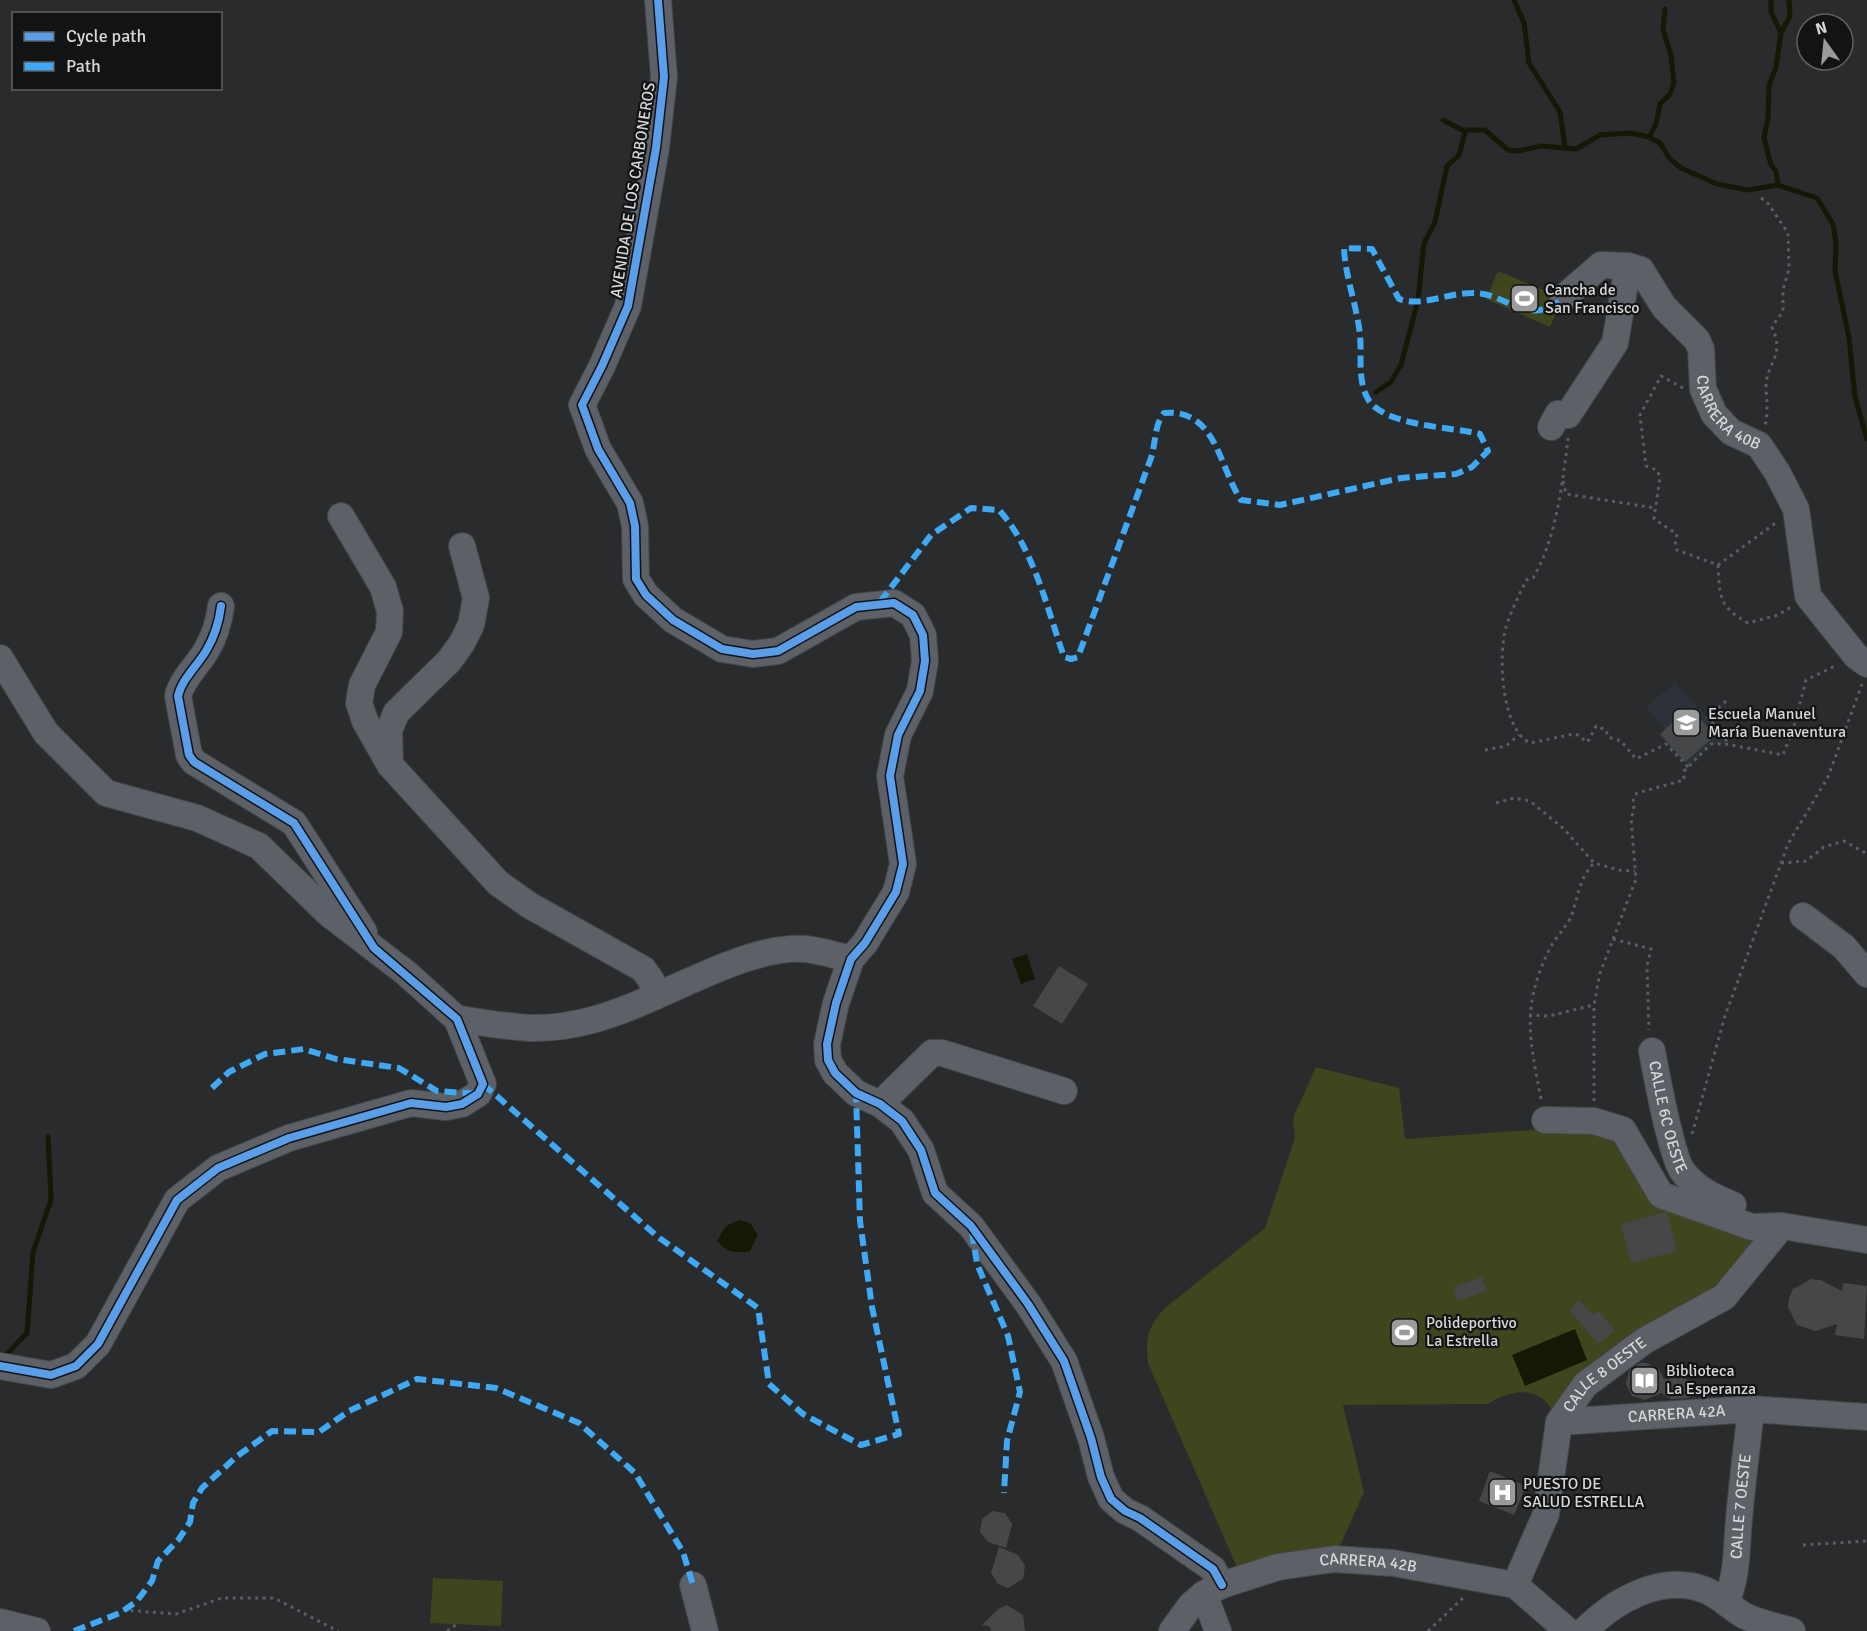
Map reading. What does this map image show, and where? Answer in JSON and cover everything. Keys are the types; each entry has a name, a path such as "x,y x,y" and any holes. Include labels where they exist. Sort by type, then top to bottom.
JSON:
{"street":[{"name":"AVENIDA DE LOS CARBONEROS","path":"658,0 664,76 656,148 628,306 602,366 584,398 583,413 598,449 630,503 635,526 636,579 646,596 673,620 722,649 753,654 778,651 856,607 894,603 913,615 923,635 926,661 920,691 898,735 890,776 903,864 896,892 866,943 851,959 836,1003 827,1044 828,1060 835,1073 856,1093 880,1104 902,1121 921,1150 935,1193 971,1226 1028,1304 1064,1361 1085,1419 1101,1477 1111,1499 1125,1511 1140,1518 1213,1569 1218,1631"},
{"path":"1559,421 1615,344 1628,266 1601,265 1563,298"},
{"name":"CARRERA 40B","path":"1628,266 1645,274 1664,307 1697,340 1701,349 1703,389 1714,414 1731,432 1759,445 1797,509 1808,596"},
{"path":"341,516 383,587 390,611 389,632 362,685 359,703 365,721 390,765 498,883 529,905 643,969 651,980 657,996"},
{"path":"390,765 390,730 396,713 448,661 462,643 471,625 476,598 462,546"},
{"path":"1808,596 1862,667"},
{"path":"221,606 218,629 206,652 180,688 178,696 189,755 194,762 294,823 374,948"},
{"path":"0,658 46,733 106,793 197,818 259,846 329,914 374,948 458,1019 483,1084 478,1094 462,1104 446,1107 411,1103 289,1138 218,1168 177,1200 98,1344 76,1366 51,1375 0,1366"},
{"path":"1810,921 1844,948 1867,974"},
{"path":"458,1019 532,1028 582,1023 622,1012 755,957 780,951 805,949 851,959"},
{"name":"CALLE 6C OESTE","path":"1652,1051 1658,1083 1682,1170 1709,1195 1782,1226"},
{"path":"880,1104 932,1053 942,1053 1064,1091"},
{"path":"1545,1120 1594,1121 1623,1130 1661,1195 1752,1227 1782,1226 1867,1240"},
{"name":"CALLE 8 OESTE","path":"1515,1585 1546,1514 1559,1422 1585,1385 1644,1341 1724,1297 1782,1226"},
{"name":"CARRERA 42A","path":"1559,1422 1751,1408 1867,1417"},
{"name":"CALLE 7 OESTE","path":"1726,1603 1734,1582 1738,1553 1738,1530 1751,1408"},
{"name":"CARRERA 42B","path":"1172,1631 1191,1605 1213,1590 1278,1567 1334,1559 1393,1563 1515,1585 1568,1631"},
{"path":"693,1585 705,1631"},
{"path":"1584,1631 1602,1613 1626,1598 1650,1589 1681,1585 1703,1589 1744,1616 1792,1631"},
{"path":"0,1622 37,1631"}],"path":[{"path":"1759,445 1767,414 1766,389 1778,342 1772,327 1783,311 1783,290 1789,269 1788,233 1767,202 1761,198"},
{"path":"1703,389 1697,394 1690,393 1661,376 1640,415 1646,466 1657,470 1660,477 1654,519 1677,534 1675,545 1677,550 1718,565"},
{"path":"1559,421 1569,436 1563,480 1551,529 1536,572 1533,578 1526,580 1506,628 1502,674 1509,713 1519,735 1530,743 1574,734 1581,736 1585,742 1589,740 1596,726 1606,730 1608,737 1621,741 1636,759 1666,744 1688,767"},
{"path":"1563,480 1566,494 1655,508"},
{"path":"1718,565 1797,509"},
{"path":"1718,565 1721,598 1730,613 1748,623 1778,615 1808,596"},
{"path":"1594,1121 1594,1005 1600,973 1636,879 1631,818 1634,810 1633,798 1637,793 1684,780 1684,771 1711,744 1726,744 1783,755 1793,730 1806,680 1862,667"},
{"path":"1690,1139 1725,1016 1780,863 1788,844 1828,777 1862,667"},
{"path":"1726,701 1708,718 1726,737 1726,744"},
{"path":"1485,750 1506,746 1519,735"},
{"path":"1496,803 1514,798 1530,801 1564,829 1594,862 1619,870 1635,871"},
{"path":"1780,863 1806,861 1824,847 1844,841 1867,854"},
{"path":"1545,1120 1528,1029 1529,1015 1537,980 1549,950 1570,920 1579,885 1594,862"},
{"path":"1529,1015 1549,1016 1594,1005"},
{"path":"1803,1545 1867,1541"},
{"path":"1428,1631 1442,1621 1481,1578"},
{"path":"123,1610 176,1614 222,1598 274,1598 338,1631"},
{"path":"447,1631 457,1624"}],"shaded area":[{"name":"Escuela Manuel María Buenaventura","path":"1675,682 1726,737 1726,744 1711,744 1688,767 1659,735 1665,729 1646,708"},
{"path":"1027,954 1035,979 1021,984 1012,959"},
{"path":"739,1220 750,1223 758,1235 750,1251 732,1251 724,1248 717,1241 726,1226"},
{"path":"1575,1329 1587,1360 1525,1386 1512,1355"}],"green space":[{"name":"Cancha de San Francisco","path":"1498,271 1563,298 1550,327 1486,299"},
{"name":"Polideportivo La Estrella","path":"1316,1067 1399,1088 1405,1139 1545,1129 1623,1130 1661,1195 1782,1226 1724,1297 1644,1341 1559,1422 1545,1401 1532,1393 1524,1392 1509,1394 1488,1404 1343,1405 1364,1492 1334,1559 1242,1579 1148,1363 1148,1339 1151,1327 1165,1308 1265,1228 1295,1138 1293,1118"},
{"path":"433,1578 503,1581 501,1626 430,1623"}],"building":[{"path":"1682,714 1689,722 1697,715 1715,736 1685,762 1660,734"},
{"path":"1059,966 1088,984 1062,1024 1033,1006"},
{"path":"1665,1212 1677,1251 1631,1263 1621,1224"},
{"path":"1482,1277 1487,1291 1457,1301 1453,1287"},
{"path":"1811,1279 1821,1280 1842,1291 1843,1283 1867,1286 1864,1339 1835,1335 1837,1324 1816,1331 1797,1325 1788,1307 1789,1298 1793,1289"},
{"path":"1579,1300 1594,1315 1599,1311 1615,1331 1598,1344 1569,1310"},
{"name":"Biblioteca La Esperanza","path":"1640,1363 1647,1363 1659,1370 1664,1379 1680,1377 1689,1380 1693,1390 1689,1398 1671,1399 1661,1393 1645,1400 1632,1396 1626,1384 1629,1371"},
{"name":"PUESTO DE SALUD ESTRELLA","path":"1490,1471 1526,1486 1514,1515 1479,1501"},
{"path":"992,1511 1005,1513 1012,1524 1006,1548 988,1542 980,1532 982,1519"},
{"path":"999,1547 1018,1555 1025,1566 1023,1579 1008,1588 998,1584 991,1573"},
{"path":"1007,1605 1023,1615 1025,1631 991,1631 990,1627 982,1625 998,1609"}],"waterway":[{"path":"1514,0 1524,23 1529,63 1560,112 1565,148"},
{"path":"1771,0 1771,12 1781,33"},
{"path":"1778,185 1776,171 1771,165 1764,138 1768,118 1769,85 1776,67 1781,33 1790,16 1789,0"},
{"path":"1649,137 1656,124 1660,104 1670,94 1674,83 1671,55 1663,30 1665,9"},
{"path":"1443,120 1462,130 1485,130 1508,150 1518,151 1541,146 1576,149 1600,135 1630,133 1649,137 1660,143 1670,159 1681,168 1717,184 1748,190 1778,185"},
{"path":"1376,392 1391,382 1401,365 1418,300 1424,243 1435,222 1447,166 1459,155 1466,130"},
{"path":"1778,185 1817,198 1833,224 1836,243 1835,271 1849,338 1855,397 1867,439"},
{"path":"0,1355 7,1354 27,1333 33,1252 51,1200 48,1137"}],"marked path":[{"path":"880,602 931,535 971,508 999,510 1022,543 1030,561 1064,657 1071,659 1078,657 1151,458 1157,429 1164,413 1181,414 1195,420 1205,430 1214,442 1241,500 1280,505 1401,478 1456,474 1472,467 1488,451 1480,434 1403,420 1376,408 1368,399 1362,384 1360,335 1346,269 1344,248 1372,249 1399,299 1426,301 1472,293 1484,294 1528,310 1539,310 1550,307 1563,298"},
{"path":"212,1088 229,1072 265,1054 304,1049 336,1059 399,1068 437,1091 478,1094"},
{"path":"483,1084 658,1237 758,1308 769,1384 803,1414 861,1445 899,1434 872,1307 860,1221 856,1093"},
{"path":"972,1232 977,1264 1008,1336 1020,1392 1007,1441 1004,1493"},
{"path":"74,1631 120,1613 137,1601 152,1581 158,1561 179,1539 190,1522 193,1503 202,1488 236,1457 272,1431 319,1432 349,1411 417,1379 496,1388 579,1423 635,1473 683,1552 693,1585"}],"cycle path":[{"path":"658,0 664,77 656,148 628,306 582,405 598,449 630,503 635,526 636,579 646,595 673,620 722,649 753,654 778,651 856,607 894,603 913,615 923,635 925,661 920,691 898,735 890,776 903,864 896,892 865,943 851,959 836,1003 827,1044 828,1060 835,1073 856,1093 880,1104 902,1121 921,1150 935,1193 971,1226 1028,1304 1064,1361 1091,1438 1101,1477 1111,1499 1125,1511 1140,1518 1213,1569 1222,1585"},
{"path":"0,1366 51,1375 76,1366 98,1344 177,1200 218,1168 289,1138 411,1103 446,1107 462,1104 478,1094 483,1084 457,1019 374,948 294,823 194,762 189,755 178,696 183,684 212,640 221,606"}],"place":[{"name":"Cancha de San Francisco","path":"1524,299"},
{"name":"Escuela Manuel María Buenaventura","path":"1687,723"},
{"name":"Polideportivo La Estrella","path":"1405,1332"},
{"name":"Biblioteca La Esperanza","path":"1645,1380"},
{"name":"PUESTO DE SALUD ESTRELLA","path":"1502,1493"}]}
